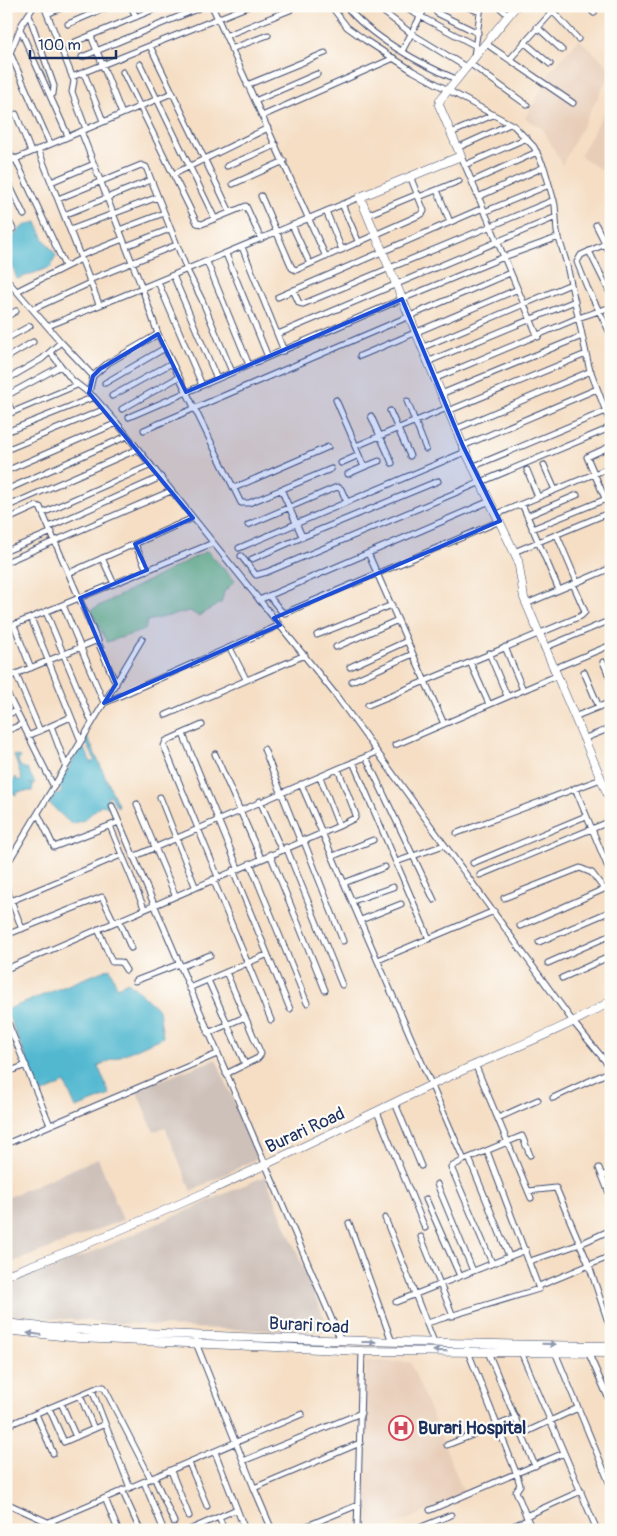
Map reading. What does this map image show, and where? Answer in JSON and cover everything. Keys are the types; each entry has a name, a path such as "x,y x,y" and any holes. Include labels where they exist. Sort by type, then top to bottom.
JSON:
{"main road":[{"path":"516,6 484,42 452,86 442,96 440,105 459,152 410,176 360,197 464,449 514,552 520,567 522,592 526,604 611,802"},
{"name":"Burari Road","path":"6,1275 97,1240 265,1165 475,1064 578,1020 611,1001"},
{"name":"Burari road","path":"6,1323 81,1331 196,1339"},
{"name":"Burari road","path":"6,1330 62,1337 196,1339 342,1345 392,1342 464,1342 555,1352 611,1353"},
{"name":"Burari road","path":"342,1345 362,1351 468,1352 488,1352 520,1348 611,1346"}],"street":[{"path":"34,6 11,47 12,60 50,144"},
{"path":"44,6 75,85 72,92 100,182 158,334 239,499 244,504 331,469"},
{"path":"47,14 66,6"},
{"path":"68,24 110,6"},
{"path":"131,6 136,17"},
{"path":"76,42 162,6"},
{"path":"82,57 204,6"},
{"path":"212,6 326,257"},
{"path":"72,77 249,6"},
{"path":"330,6 347,27 394,58 452,86"},
{"path":"241,556 254,573 261,574 608,429 610,422 586,354 580,318 574,301 559,237 554,200 544,167 537,152 527,138 510,124 493,115 452,86 434,70 402,51 361,22 346,6"},
{"path":"376,6 412,34 468,65 527,105"},
{"path":"402,6 420,18 476,46"},
{"path":"402,51 426,6"},
{"path":"433,6 437,13 478,33"},
{"path":"465,6 480,9 474,56"},
{"path":"498,6 508,15"},
{"path":"587,6 594,13"},
{"path":"510,59 551,9 578,39"},
{"path":"225,36 290,10"},
{"path":"29,14 54,86 53,94 50,96"},
{"path":"537,27 562,50"},
{"path":"20,29 68,136"},
{"path":"231,49 268,35"},
{"path":"91,36 122,114"},
{"path":"484,42 573,103"},
{"path":"524,42 550,64"},
{"path":"150,46 230,212"},
{"path":"247,85 324,53"},
{"path":"262,116 394,58"},
{"path":"140,64 215,219"},
{"path":"123,72 198,224 215,219 242,206 248,208 261,239"},
{"path":"84,73 103,121"},
{"path":"255,101 318,74"},
{"path":"6,163 172,93"},
{"path":"6,108 6,113"},
{"path":"16,114 30,152"},
{"path":"451,134 493,115"},
{"path":"510,124 459,152 473,181 516,290 538,337"},
{"path":"174,174 268,128"},
{"path":"465,165 527,138"},
{"path":"6,144 65,266"},
{"path":"227,166 276,145"},
{"path":"38,149 99,304"},
{"path":"473,181 537,152"},
{"path":"233,184 284,161"},
{"path":"51,182 94,164"},
{"path":"58,199 141,165 146,167 176,245 202,300 232,372"},
{"path":"478,197 544,167"},
{"path":"261,196 292,268 296,270 422,214 424,210 410,176"},
{"path":"6,178 24,215"},
{"path":"64,215 151,180"},
{"path":"367,215 437,190 459,180"},
{"path":"278,297 450,222 549,185"},
{"path":"437,190 450,222"},
{"path":"70,230 158,197"},
{"path":"48,326 207,262 360,197"},
{"path":"293,290 302,304 554,200"},
{"path":"342,204 359,243"},
{"path":"326,211 342,250"},
{"path":"119,230 164,213"},
{"path":"6,216 13,229"},
{"path":"278,334 556,217"},
{"path":"292,225 310,264"},
{"path":"596,225 611,255"},
{"path":"126,246 170,229"},
{"path":"129,417 402,299 504,257 559,237"},
{"path":"17,291 123,239"},
{"path":"605,244 579,256 578,262 611,335"},
{"path":"33,309 90,281 176,245"},
{"path":"242,247 284,351"},
{"path":"589,251 611,295"},
{"path":"226,254 268,357"},
{"path":"207,262 249,365"},
{"path":"144,430 510,273"},
{"path":"173,275 216,379"},
{"path":"6,279 93,376"},
{"path":"158,282 202,385"},
{"path":"421,348 571,284"},
{"path":"360,356 516,290"},
{"path":"427,362 574,301"},
{"path":"434,379 611,307"},
{"path":"6,317 16,311"},
{"path":"6,339 30,326"},
{"path":"92,395 93,376 108,363 158,334"},
{"path":"441,394 582,336"},
{"path":"6,358 33,342"},
{"path":"6,380 50,352 61,342"},
{"path":"105,382 165,348"},
{"path":"50,352 78,385 92,395 117,423 213,543 265,597 280,611 285,613 378,574 499,518 522,504 611,467"},
{"path":"354,444 360,446 586,354"},
{"path":"112,396 172,363"},
{"path":"61,366 6,397 9,414 78,385"},
{"path":"456,428 591,372"},
{"path":"122,409 179,377"},
{"path":"239,548 347,502 597,389"},
{"path":"6,432 92,395"},
{"path":"336,400 364,467"},
{"path":"407,401 426,448"},
{"path":"6,450 104,409"},
{"path":"390,411 410,456"},
{"path":"472,467 606,411"},
{"path":"371,416 392,464"},
{"path":"6,472 117,423"},
{"path":"6,490 127,436"},
{"path":"514,552 611,512 608,498 594,474 588,457 611,446"},
{"path":"234,488 328,447"},
{"path":"6,506 138,449"},
{"path":"341,463 359,455"},
{"path":"348,474 379,461"},
{"path":"43,513 151,465"},
{"path":"544,465 556,490"},
{"path":"527,470 538,497"},
{"path":"6,551 161,477"},
{"path":"252,559 438,480"},
{"path":"248,525 337,487 341,489 347,502"},
{"path":"281,489 301,534 305,536"},
{"path":"7,561 56,542 172,491"},
{"path":"527,516 577,496"},
{"path":"532,529 608,498"},
{"path":"265,597 490,501"},
{"path":"522,504 559,590"},
{"path":"6,520 37,506 43,513 116,684"},
{"path":"69,573 193,518"},
{"path":"368,705 583,615 584,610 557,535"},
{"path":"6,628 213,543"},
{"path":"135,544 147,570"},
{"path":"368,553 444,724"},
{"path":"102,558 114,584"},
{"path":"526,604 611,568"},
{"path":"265,597 280,625 305,655 494,911 578,1020 611,1069 554,1098"},
{"path":"62,605 104,704"},
{"path":"317,635 392,606"},
{"path":"46,612 92,723"},
{"path":"31,618 81,741"},
{"path":"336,647 398,620"},
{"path":"544,648 611,620"},
{"path":"14,625 31,668"},
{"path":"104,704 280,625"},
{"path":"6,866 142,639"},
{"path":"6,678 98,640"},
{"path":"350,667 407,641"},
{"path":"395,745 523,690 554,672 611,645"},
{"path":"505,647 523,690"},
{"path":"230,648 246,679"},
{"path":"352,681 413,654"},
{"path":"489,654 507,696"},
{"path":"166,715 305,655"},
{"path":"470,662 489,704"},
{"path":"603,662 611,680"},
{"path":"584,672 599,707"},
{"path":"16,674 40,731"},
{"path":"7,694 54,787"},
{"path":"574,717 611,702"},
{"path":"6,715 16,711"},
{"path":"28,736 71,717"},
{"path":"6,731 23,724"},
{"path":"202,725 166,741 164,746 198,828 215,878 271,1020"},
{"path":"51,726 66,766"},
{"path":"583,739 611,728"},
{"path":"183,734 217,820 266,955 290,1009"},
{"path":"264,750 343,941"},
{"path":"133,857 377,752"},
{"path":"215,754 261,858"},
{"path":"366,757 434,900"},
{"path":"353,762 429,939"},
{"path":"6,969 355,818 356,815 338,769"},
{"path":"320,777 338,826"},
{"path":"457,833 601,779"},
{"path":"302,784 432,1085 509,1256"},
{"path":"576,788 611,875"},
{"path":"160,796 195,886"},
{"path":"260,801 283,848 342,985"},
{"path":"137,804 175,895"},
{"path":"112,806 342,1345"},
{"path":"38,814 54,847 119,822"},
{"path":"473,863 586,816"},
{"path":"480,875 611,821"},
{"path":"110,826 144,908"},
{"path":"333,856 373,840"},
{"path":"396,862 444,844"},
{"path":"11,900 122,854"},
{"path":"270,854 325,990"},
{"path":"250,863 307,1003"},
{"path":"344,883 385,867"},
{"path":"504,898 576,869 584,869 592,873 604,889"},
{"path":"6,886 22,929"},
{"path":"520,926 611,886"},
{"path":"353,901 393,887"},
{"path":"6,935 102,897 131,948"},
{"path":"361,920 400,904"},
{"path":"378,960 494,911"},
{"path":"540,942 611,911"},
{"path":"98,929 112,962 121,962 126,970"},
{"path":"548,963 611,936"},
{"path":"135,981 210,955"},
{"path":"189,988 266,955"},
{"path":"562,978 611,956"},
{"path":"226,972 261,1054 226,1074"},
{"path":"208,980 246,1064"},
{"path":"208,1033 245,1017"},
{"path":"6,1018 50,1125"},
{"path":"6,1144 217,1054"},
{"path":"475,1064 531,1198"},
{"path":"6,1073 26,1065"},
{"path":"498,1118 538,1100"},
{"path":"395,1103 421,1166"},
{"path":"377,1112 425,1228"},
{"path":"492,1263 452,1170 452,1165 522,1136 530,1155"},
{"path":"487,1150 540,1286"},
{"path":"599,1168 611,1198"},
{"path":"602,1176 611,1172"},
{"path":"437,1184 473,1271"},
{"path":"528,1192 556,1188 589,1266 611,1331"},
{"path":"426,1199 460,1276"},
{"path":"385,1218 434,1342"},
{"path":"349,1223 392,1342"},
{"path":"530,1261 580,1244 611,1230"},
{"path":"421,1237 442,1284 453,1316"},
{"path":"396,1302 526,1250"},
{"path":"427,1324 537,1290 540,1286 611,1256"},
{"path":"196,1339 272,1530"},
{"path":"464,1342 517,1475 520,1485 516,1491 532,1530"},
{"path":"520,1348 597,1530"},
{"path":"357,1530 362,1413 362,1351"},
{"path":"488,1352 535,1466"},
{"path":"555,1352 611,1488"},
{"path":"588,1352 611,1404"},
{"path":"6,1426 92,1390 102,1387 107,1389 174,1522"},
{"path":"92,1390 130,1488"},
{"path":"80,1395 94,1429"},
{"path":"61,1403 76,1437"},
{"path":"49,1408 64,1442 105,1424"},
{"path":"522,1434 578,1408"},
{"path":"243,1460 362,1413"},
{"path":"36,1414 53,1453"},
{"path":"49,1522 302,1414"},
{"path":"447,1445 516,1418"},
{"path":"254,1488 360,1443"},
{"path":"215,1452 246,1530"},
{"path":"430,1510 517,1475 564,1453"},
{"path":"189,1463 207,1506"},
{"path":"171,1471 189,1516"},
{"path":"144,1482 162,1526"},
{"path":"122,1490 140,1530"},
{"path":"503,1530 581,1491"},
{"path":"105,1498 118,1530"},
{"path":"6,1503 66,1530"},
{"path":"297,1530 358,1506"},
{"path":"189,1530 237,1509"},
{"path":"414,1530 451,1515"},
{"path":"219,1517 224,1530"}],"highlighted area":[{"path":"402,299 463,446 500,521 274,618 280,625 104,703 116,684 80,598 147,570 135,544 193,518 89,393 93,376 100,369 158,334 186,392"}],"shaded area":[{"path":"579,39 611,68 611,72 562,165 543,129 525,118 552,70"},
{"path":"611,100 611,176 580,156"},
{"path":"216,1059 258,1158 191,1191 165,1127 154,1132 136,1090"},
{"path":"98,1158 123,1220 6,1265 6,1198"},
{"path":"265,1176 330,1332 192,1328 6,1315 6,1282 86,1255"},
{"name":"Burari Hospital","path":"366,1361 410,1362 465,1495 382,1530 362,1530"}],"green space":[{"path":"207,551 235,581 224,592 221,603 198,616 190,611 147,621 145,630 107,642 91,610"}],"water":[{"path":"37,222 43,238 56,255 51,267 17,279 7,251 21,228"},
{"path":"87,736 119,807 116,806 110,795 107,797 110,807 101,805 84,820 71,824 49,803 55,793 59,795 62,790 58,786 81,747 86,751 91,763 95,760 85,741"},
{"path":"14,755 21,757 18,761 20,766 27,769 35,783 33,785 29,783 33,786 32,791 17,792 17,795 12,793 13,781 16,777 18,781 22,779"},
{"path":"110,968 117,987 128,982 159,1010 163,1037 98,1066 110,1095 76,1108 65,1083 41,1094 6,1010"}],"place":[{"name":"Burari Hospital","path":"401,1428"}]}
